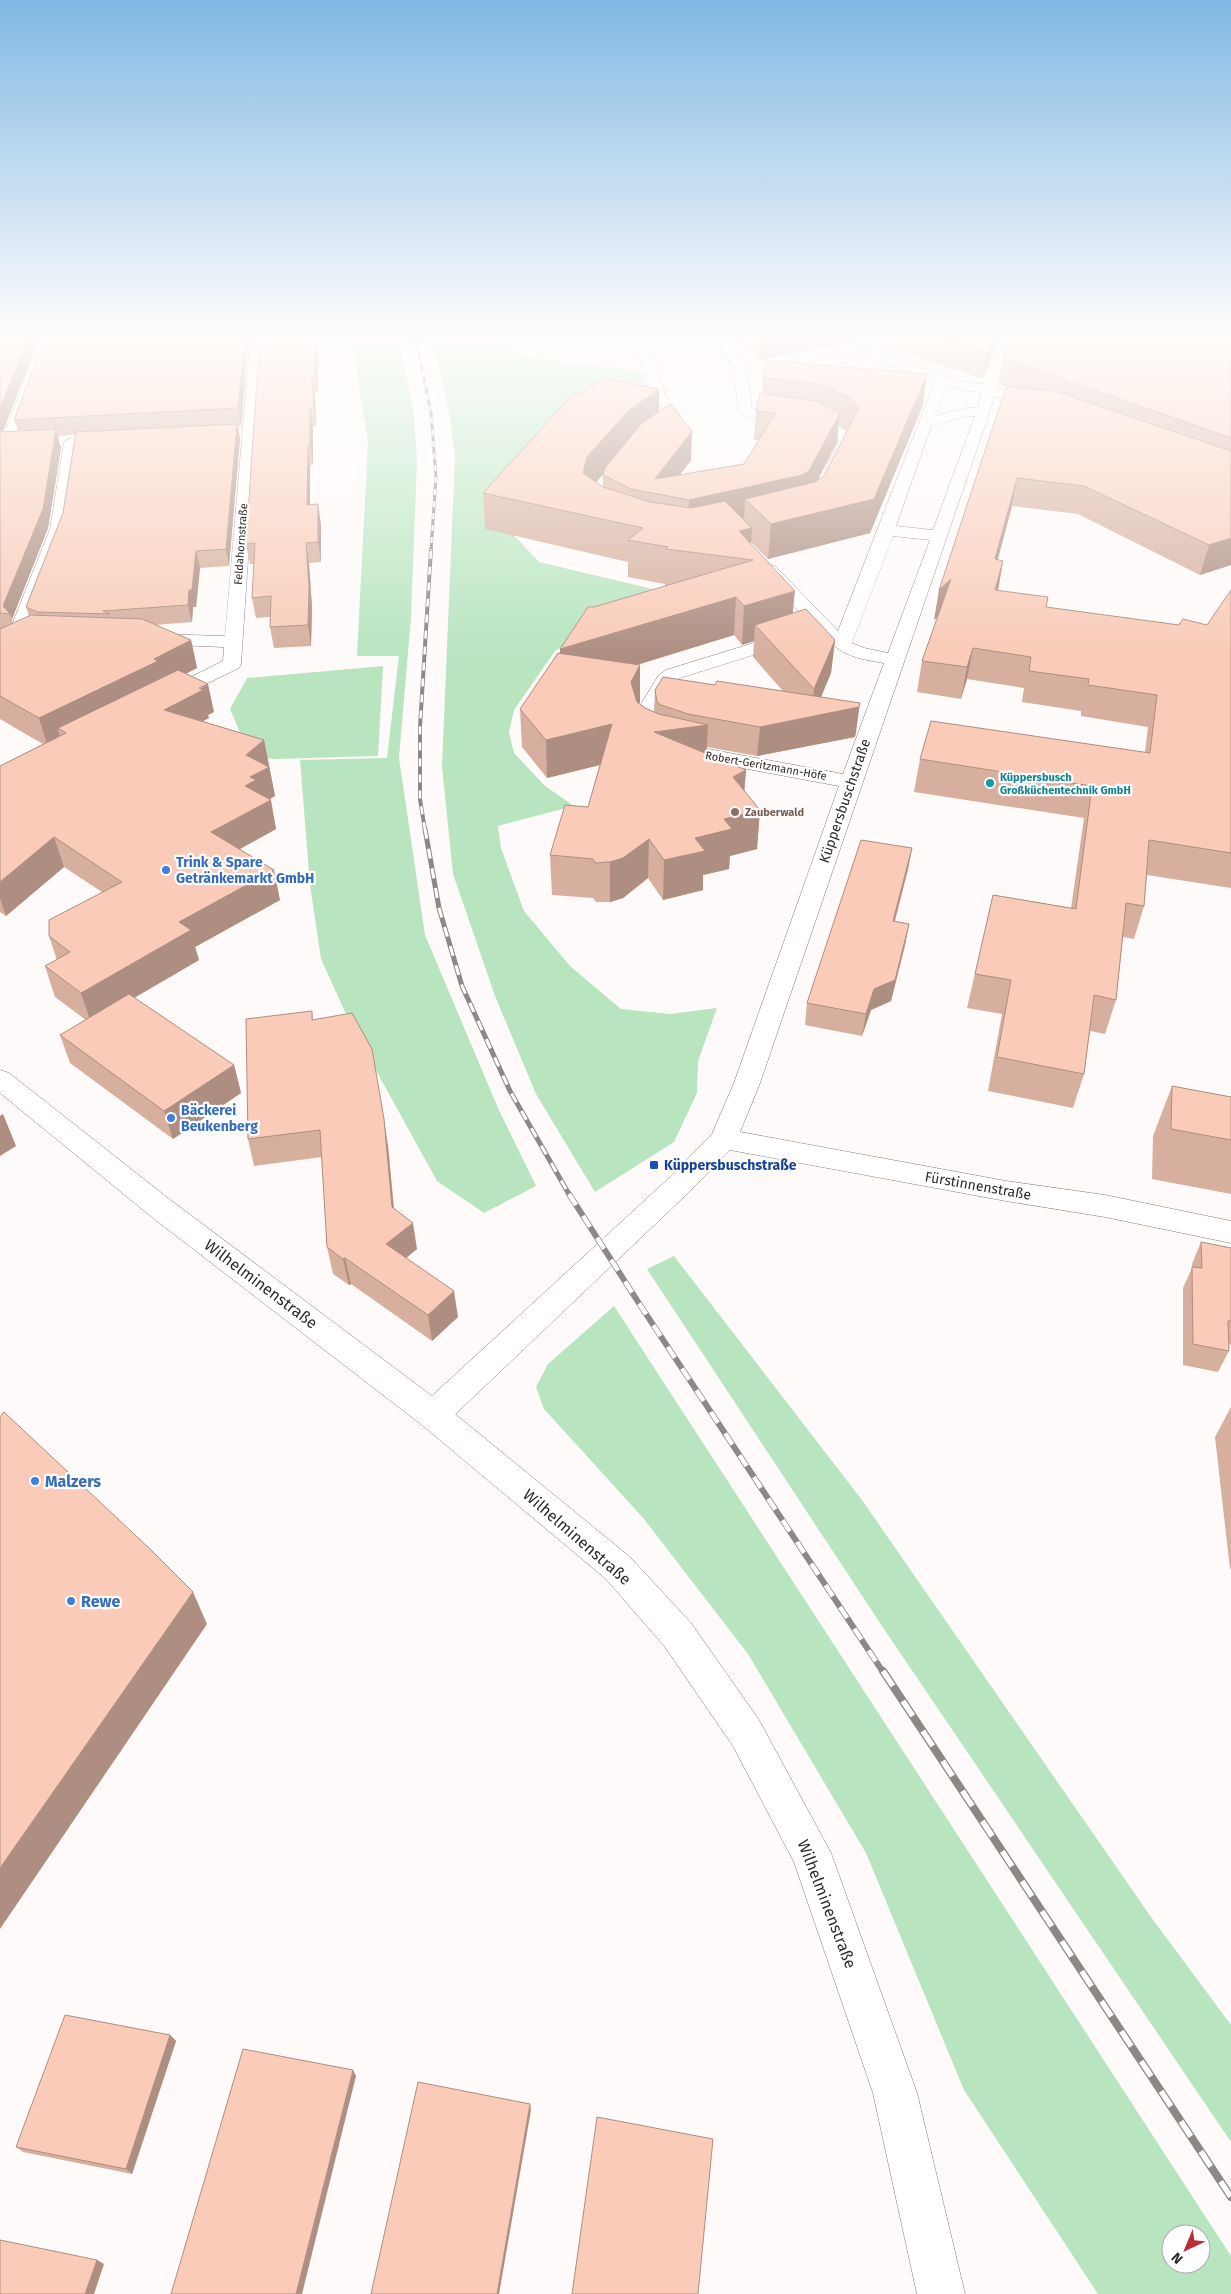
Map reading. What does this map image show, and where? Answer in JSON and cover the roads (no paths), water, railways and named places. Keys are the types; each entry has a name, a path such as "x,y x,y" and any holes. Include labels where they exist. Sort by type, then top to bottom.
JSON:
{"street":[{"path":"53,443 70,442"},
{"path":"61,636 42,636 27,632 20,627 21,619 33,596 58,528 71,442"},
{"name":"Feldahornstraße","path":"146,707 232,664 248,442"},
{"path":"640,445 644,442"},
{"path":"827,480 846,442"},
{"path":"842,645 918,442"},
{"name":"Küppersbuschstraße","path":"433,1415 677,1187 724,1139 747,1083 851,782 973,442"},
{"path":"4,445 26,444"},
{"path":"886,530 939,536"},
{"path":"760,561 842,645 859,653 896,660"},
{"name":"Robert-Geritzmann-Höfe","path":"824,626 673,674 665,680 642,719 642,727 645,734 652,740 683,751 851,782"},
{"path":"138,639 234,642"},
{"name":"Wilhelminenstraße","path":"0,1079 163,1210 433,1415 618,1568 678,1635 746,1733 811,1853 895,2093 941,2294"},
{"name":"Fürstinnenstraße","path":"724,1139 1006,1191 1105,1206 1231,1232"}],"railway":[{"path":"431,550 436,477 433,442"},
{"path":"425,830 420,799 420,727 431,549"},
{"path":"425,829 439,908 462,986 510,1091 570,1196"},
{"path":"569,1194 642,1308 883,1672"},
{"path":"883,1671 1231,2197"}],"place":[{"name":"Küppersbusch Großküchentechnik GmbH","path":"990,783"},
{"name":"Zauberwald","path":"735,812"},
{"name":"Trink & Spare Getränkemarkt GmbH","path":"166,870"},
{"name":"Bäckerei Beukenberg","path":"171,1118"},
{"name":"Küppersbuschstraße","path":"654,1165"},
{"name":"Malzers","path":"35,1481"},
{"name":"Rewe","path":"71,1601"}]}
